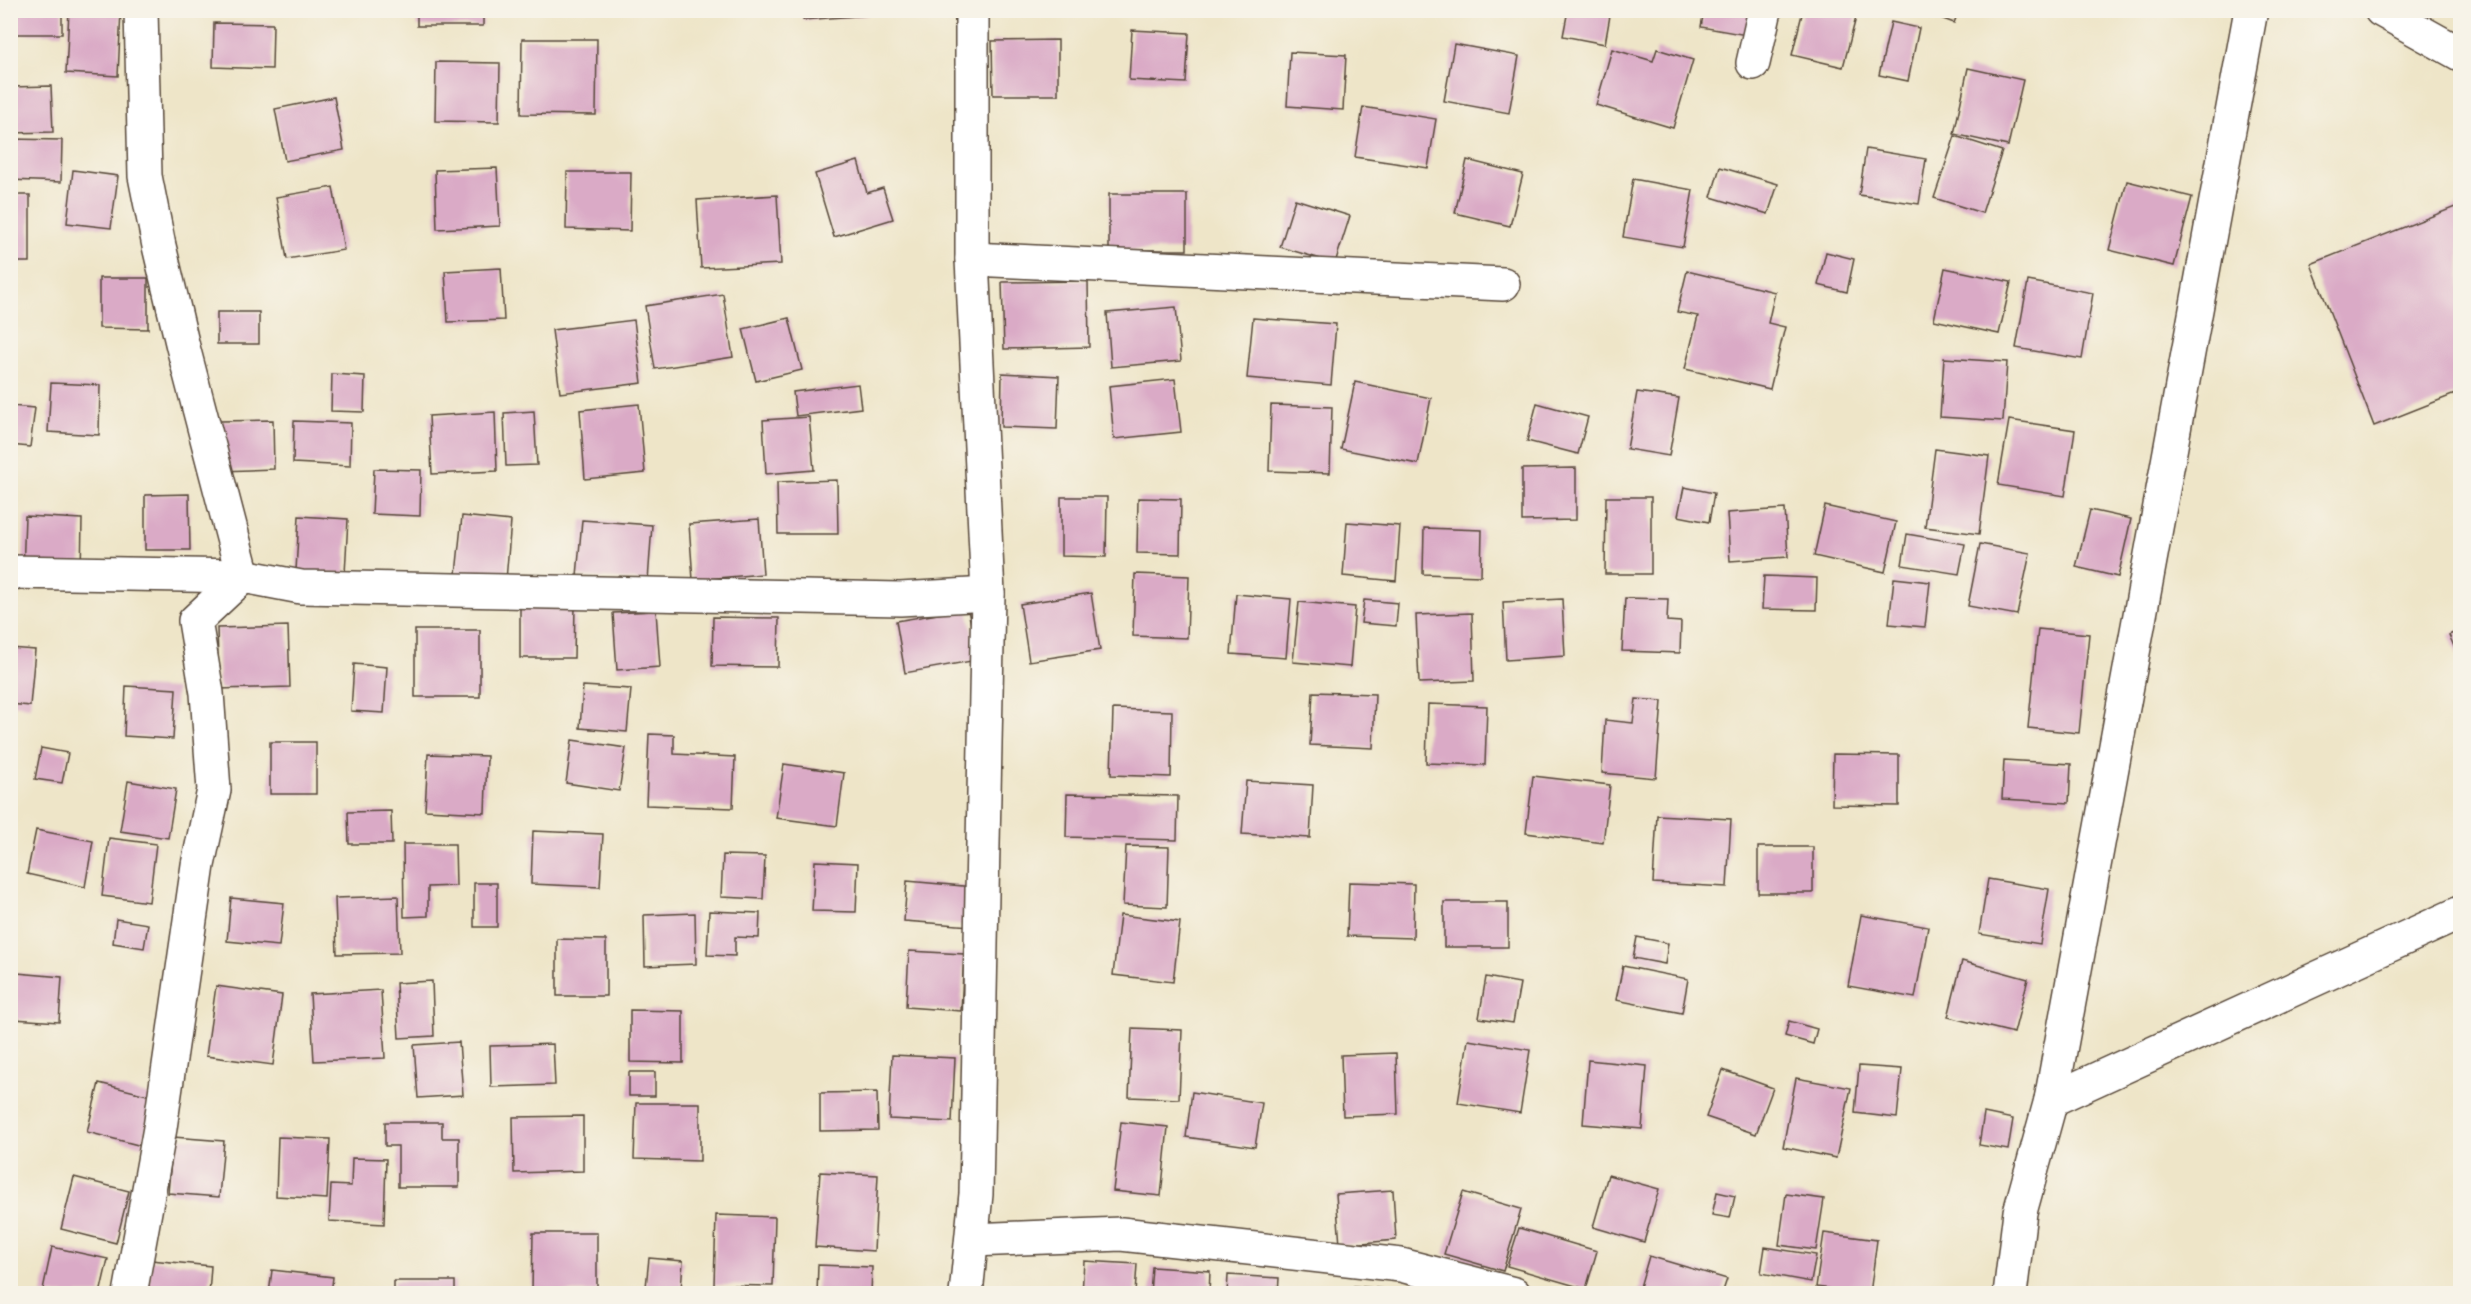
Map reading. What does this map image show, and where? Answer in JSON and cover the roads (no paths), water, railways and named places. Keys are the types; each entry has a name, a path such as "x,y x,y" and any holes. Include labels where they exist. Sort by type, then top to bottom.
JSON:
{"street":[{"path":"141,10 145,176 183,347 243,576"},
{"path":"966,1293 976,1182 988,594 972,259 972,10"},
{"path":"1754,63 1765,10"},
{"path":"2010,1293 2019,1212 2051,1100 2125,686 2251,10"},
{"path":"2381,10 2460,54"},
{"path":"972,259 1503,284"},
{"path":"10,572 243,576 301,587 900,599 988,594"},
{"path":"130,1293 160,1128 198,866 214,790 207,693 195,621 243,576"},
{"path":"2051,1100 2460,913"},
{"path":"972,1240 1121,1234 1401,1265 1514,1293"}]}
